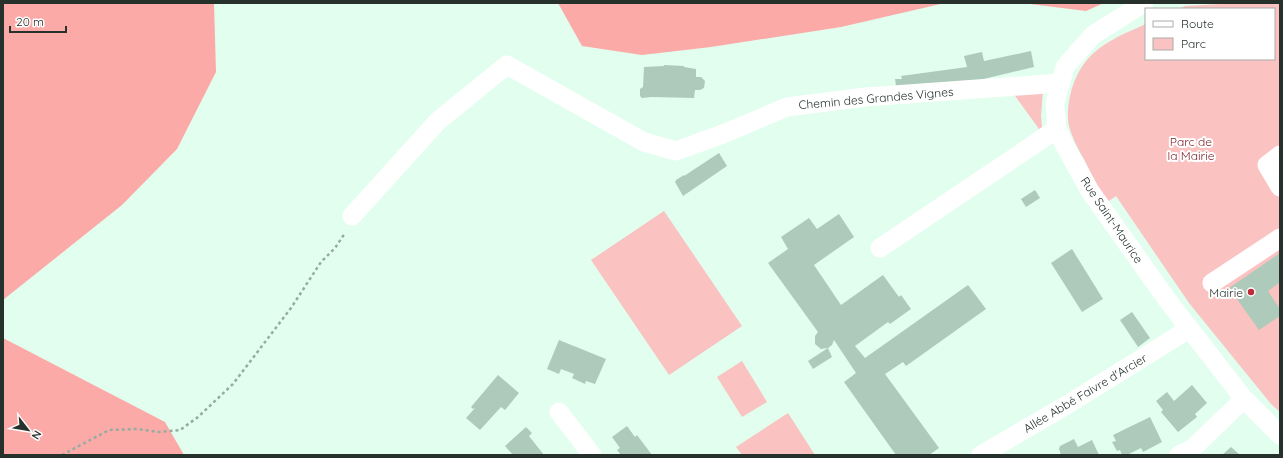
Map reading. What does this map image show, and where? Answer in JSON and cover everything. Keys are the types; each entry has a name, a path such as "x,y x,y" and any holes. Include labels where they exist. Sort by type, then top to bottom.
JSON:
{"street":[{"name":"Rue Saint-Maurice","path":"1144,3 1093,35 1065,67 1055,103 1057,129 1064,146 1090,190 1168,301 1244,399 1280,435"},
{"name":"Chemin des Grandes Vignes","path":"352,216 438,121 507,65 644,142 676,151 723,134 788,107 866,97 1061,83"},
{"path":"880,248 1057,129"},
{"path":"1280,155 1267,165 1280,187"},
{"path":"1212,283 1280,238"},
{"name":"Allée Abbé Faivre d'Arcier","path":"981,455 1065,406 1189,329"},
{"path":"1189,453 1244,399"},
{"path":"559,412 592,455"}],"path":[{"path":"62,455 109,430 137,429 159,432 180,430 198,417 233,384 291,308 321,262 335,248 351,223 352,216"}],"green space":[{"name":"Parc de la Mairie","path":"1237,3 1280,3 1280,412 1271,404 1189,303 1116,196 1106,203 1075,143 1068,122 1070,96 1081,68 1089,58 1108,42 1145,24 1145,60 1275,60 1275,8 1181,8 1185,6"},
{"path":"1043,90 1041,116 1042,127 1039,129 1013,93"},
{"path":"664,211 742,326 669,375 591,260"},
{"path":"742,361 767,402 742,417 717,377"},
{"path":"788,413 815,455 742,455 736,447"}],"shaded area":[{"path":"3,3 214,3 216,72 177,149 122,205 3,300"},
{"path":"558,3 945,3 841,27 711,47 642,55 582,46"},
{"path":"1022,3 1104,3 1086,11"},
{"path":"3,338 165,422 184,455 3,455"}],"building":[{"path":"1031,51 1034,67 967,83 897,93 895,79 902,79 901,76 967,67 964,56 982,52 984,61"},
{"path":"664,65 684,66 696,69 696,77 701,77 705,81 704,88 695,90 694,98 642,98 640,96 640,89 643,87 644,67"},
{"path":"719,153 727,166 683,196 675,182 676,180"},
{"path":"1035,190 1040,198 1026,207 1021,199"},
{"path":"839,214 854,237 814,265 841,305 883,275 899,297 901,295 911,309 890,324 888,322 855,346 865,358 968,285 986,309 906,366 903,362 885,374 939,448 929,455 896,455 844,382 856,373 834,340 832,345 828,348 821,349 815,344 815,336 818,332 768,263 788,249 781,237 809,218 817,229"},
{"path":"1072,249 1103,299 1082,312 1051,263"},
{"name":"Mairie","path":"1280,253 1280,282 1268,291 1280,309 1280,316 1259,330 1229,288"},
{"path":"1132,312 1150,338 1138,347 1120,320"},
{"path":"559,340 606,359 595,384 586,381 585,384 572,378 574,374 561,369 559,374 547,369"},
{"path":"828,348 832,357 813,369 808,361"},
{"path":"498,375 519,393 505,410 501,407 480,430 466,418 475,408 473,409 471,407"},
{"path":"1192,385 1207,403 1195,414 1197,417 1178,432 1161,412 1163,410 1156,401 1167,392 1174,401"},
{"path":"1150,417 1162,442 1143,452 1141,448 1127,455 1122,455 1120,450 1117,451 1112,442 1116,441 1113,435"},
{"path":"627,426 635,437 637,435 652,455 621,455 617,450 620,448 612,437"},
{"path":"526,427 532,433 529,436 544,455 513,455 505,446"},
{"path":"1074,439 1078,447 1092,440 1099,455 1061,455 1059,449 1060,446"},
{"path":"1231,447 1240,455 1222,455"}],"place":[{"name":"Mairie","path":"1251,292"}]}
